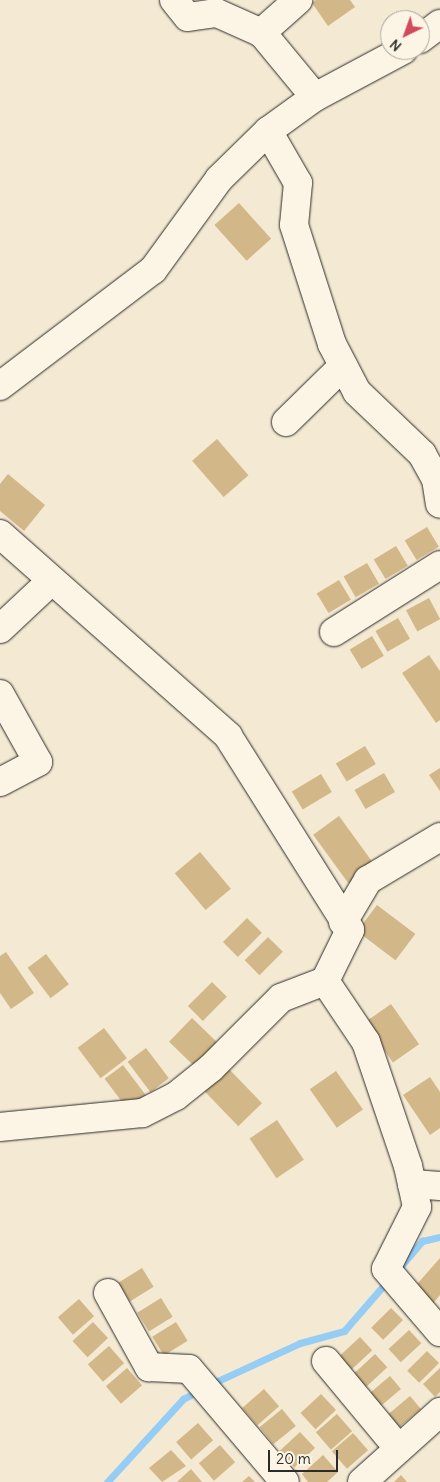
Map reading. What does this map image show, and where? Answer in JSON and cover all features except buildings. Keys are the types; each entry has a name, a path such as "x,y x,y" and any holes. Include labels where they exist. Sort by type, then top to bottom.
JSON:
{"street":[{"path":"174,0 188,17 217,14 261,33 315,97"},
{"path":"261,33 298,0"},
{"path":"0,386 153,270 219,179 268,131 315,97 384,60"},
{"path":"268,131 298,183 294,224 343,366 357,392 401,429 439,487"},
{"path":"286,422 343,366"},
{"path":"0,534 50,582 228,736 343,922 350,930 325,981 281,998 211,1068 176,1096 142,1113 0,1127"},
{"path":"334,632 440,565"},
{"path":"0,629 50,582"},
{"path":"0,694 38,762 0,782"},
{"path":"343,922 368,880 440,837"},
{"path":"325,981 366,1042 412,1184 417,1207 386,1269 440,1332"},
{"path":"412,1184 440,1186"},
{"path":"108,1293 149,1367 189,1369 285,1482"},
{"path":"326,1361 399,1449"},
{"path":"362,1482 440,1412"}],"waterway":[{"path":"401,1266 422,1241 440,1237"},
{"path":"209,1385 300,1343 344,1331 389,1279"},
{"path":"107,1482 183,1399 200,1390"}]}
